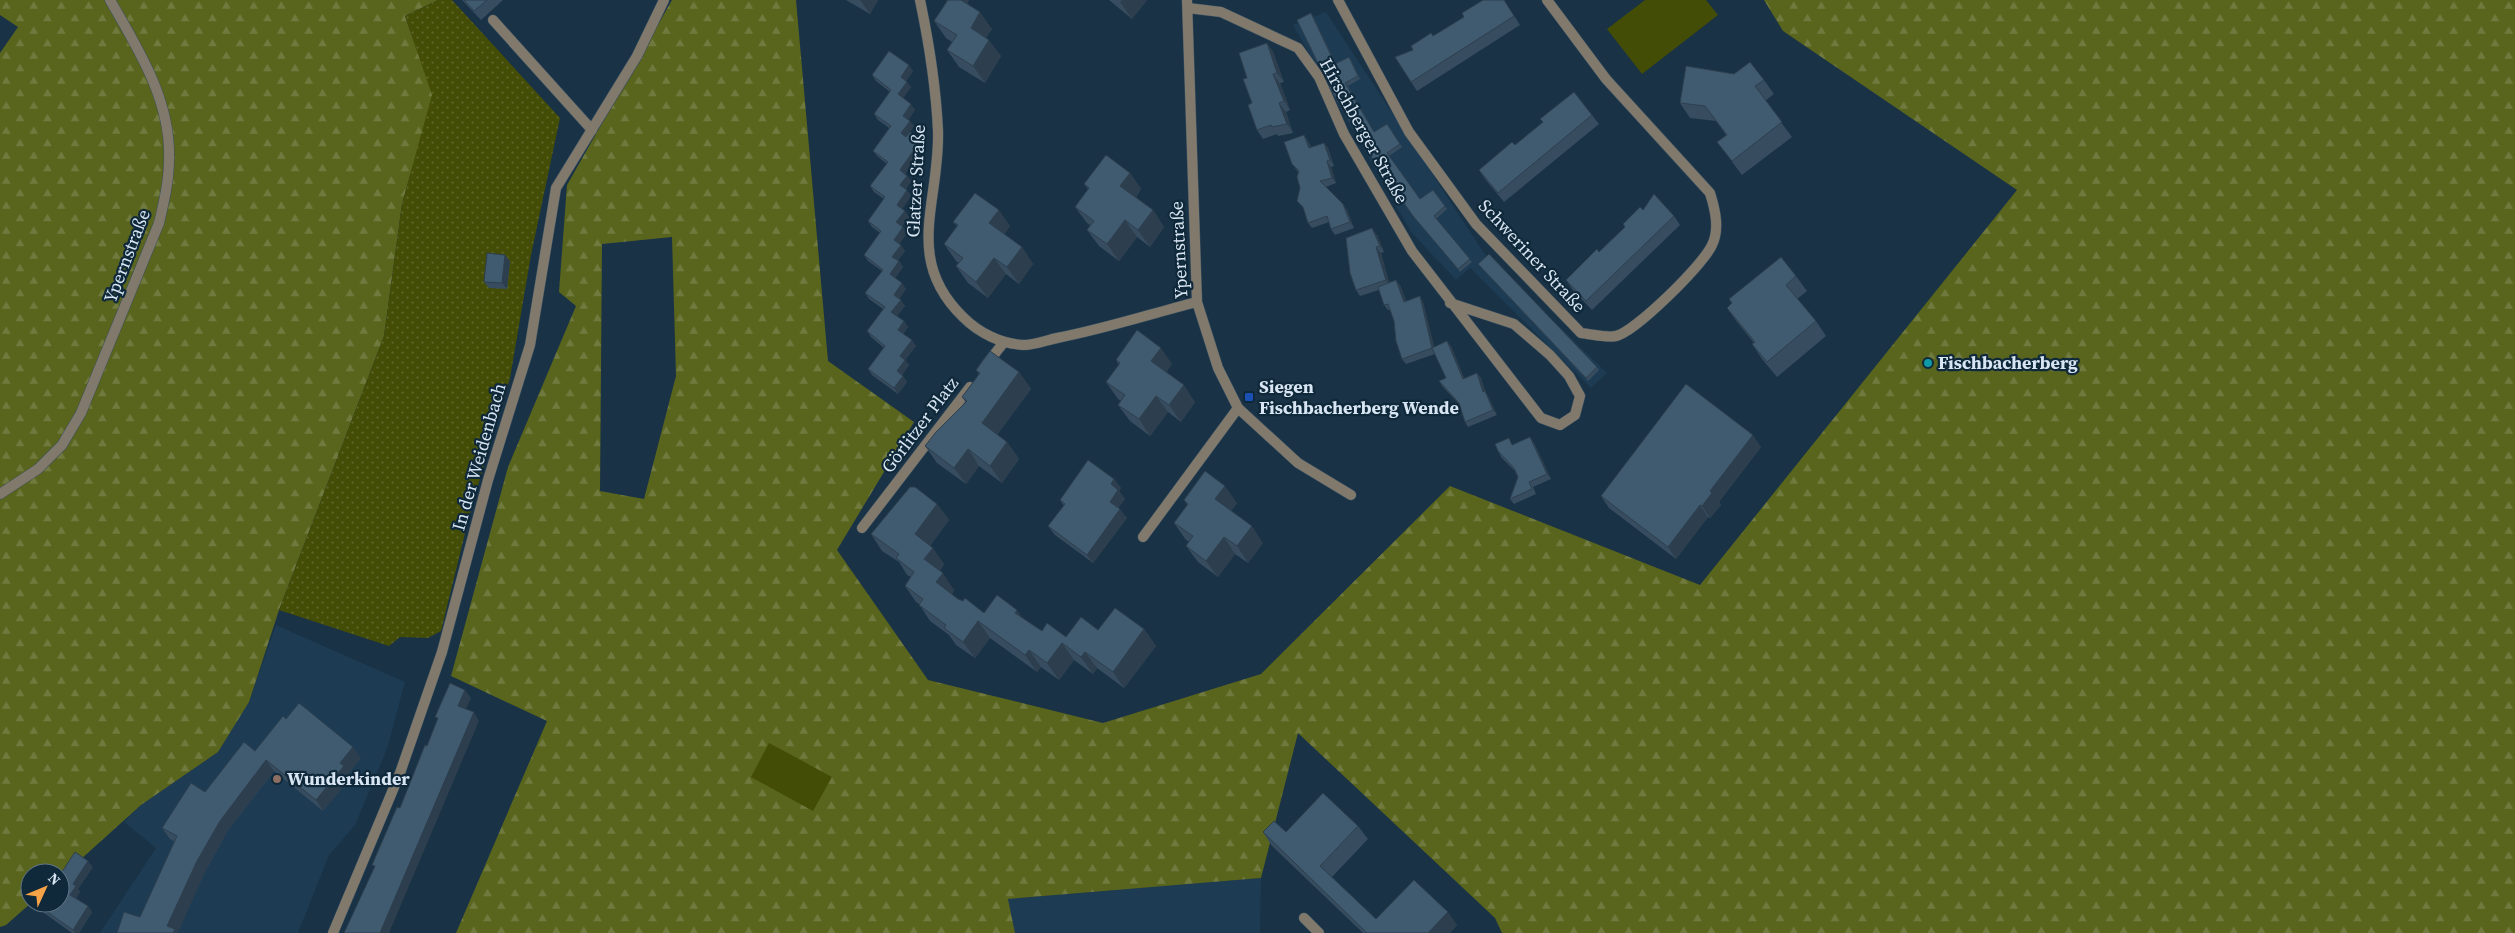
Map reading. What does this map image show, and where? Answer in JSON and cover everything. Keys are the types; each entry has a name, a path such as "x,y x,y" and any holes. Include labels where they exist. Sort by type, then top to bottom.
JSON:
{"street":[{"name":"Ypernstraße","path":"0,494 38,469 62,445 81,412 159,223 170,158 166,120 155,84 110,0"},
{"name":"In der Weidenbach","path":"333,933 400,773 442,652 488,480 530,345 556,188 637,56 664,0"},
{"name":"Glatzer Straße","path":"920,0 930,44 938,132 928,239 933,274 948,302 975,328 1004,342 1025,345 1076,335 1197,302"},
{"name":"Schweriner Straße","path":"1338,0 1408,132 1476,224 1581,333 1616,336 1649,314 1700,264 1713,244 1716,216 1710,193 1606,79 1547,0"},
{"name":"Ypernstraße","path":"1187,4 1197,302 1218,368 1238,408 1298,463 1351,495"},
{"name":"Hirschberger Straße","path":"1187,4 1221,12 1298,48 1319,77 1344,134 1412,251 1450,303 1541,418 1560,425 1575,415 1580,396 1570,376 1542,349 1514,324 1450,303"},
{"path":"493,20 592,130"},
{"name":"Görlitzer Platz","path":"862,528 1004,342"},
{"path":"1143,537 1238,408"},
{"path":"1304,918 1319,933"}],"shaded area":[{"path":"1326,12 1484,253 1607,373 1591,388 1470,268 1456,280 1411,232 1293,25"},
{"name":"Wunderkinder","path":"276,625 405,682 387,749 355,825 329,855 298,933 100,933 156,848 124,822 141,805 218,752 249,702"},
{"path":"1261,878 1260,933 1015,933 1008,899"}],"green space":[{"path":"0,0 438,0 405,16 433,95 402,204 384,336 279,610 249,702 218,752 141,805 70,869 70,863 20,863 20,913 6,925 0,927 0,53 18,27 0,15"},
{"path":"438,0 452,0 560,118 531,255 510,378 471,509 441,631 428,638 400,637 389,646 279,610 384,336 402,204 432,95 405,16"},
{"path":"672,0 796,0 828,361 914,422 837,550 928,680 1103,723 1261,674 1450,486 1700,585 2017,190 1783,31 1764,0 2515,0 2515,933 1502,933 1495,918 1298,733 1261,878 1008,899 1015,933 456,933 547,721 451,676 508,467 576,306 559,292 567,185","holes":["672,237 676,376 644,499 600,491 602,244"]},
{"path":"1645,0 1706,0 1718,15 1642,74 1607,29"},
{"path":"769,743 832,777 813,811 751,777"}],"building":[{"path":"464,0 487,0 474,11"},
{"path":"948,0 961,0 980,12 971,28 989,40 973,66 947,50 957,35 934,21"},
{"path":"1483,0 1504,0 1514,16 1411,82 1395,57 1413,50 1411,46 1431,33 1433,36 1464,17 1462,13"},
{"path":"1311,13 1335,64 1349,57 1358,76 1345,83 1374,132 1387,124 1400,144 1387,153 1420,199 1433,190 1445,206 1434,216 1470,259 1458,269 1413,216 1368,152 1331,90 1297,20"},
{"path":"1267,43 1277,73 1273,74 1284,101 1279,103 1287,124 1272,127 1271,125 1257,130 1248,105 1252,103 1243,79 1247,78 1239,53"},
{"path":"889,51 909,65 901,77 907,82 898,94 911,104 903,116 910,121 901,133 906,137 910,132 921,140 900,170 907,176 900,185 907,190 897,205 905,211 896,222 903,227 894,240 901,245 892,257 899,261 890,274 902,283 894,295 901,300 891,312 904,321 898,330 912,340 900,356 905,360 897,371 903,376 894,388 868,369 885,346 867,331 885,307 865,293 883,270 864,255 881,231 868,221 885,197 870,186 888,162 873,151 891,126 874,114 891,90 872,75"},
{"path":"1750,62 1764,80 1755,86 1782,122 1732,161 1717,142 1727,135 1705,106 1680,103 1686,66 1734,74"},
{"path":"1574,92 1592,115 1498,193 1479,170 1512,142 1515,145 1543,122 1540,119"},
{"path":"1304,135 1309,148 1324,143 1330,160 1327,161 1332,178 1320,181 1343,204 1350,222 1331,229 1327,216 1308,223 1303,207 1297,201 1300,188 1297,177 1299,171 1292,164 1284,142"},
{"path":"1106,155 1130,173 1120,186 1153,210 1138,230 1125,220 1107,244 1087,230 1094,221 1075,207 1089,188 1084,184"},
{"path":"975,193 999,210 989,223 1022,247 1007,267 994,258 976,282 956,266 963,258 944,244 958,225 953,222"},
{"path":"1654,194 1674,216 1586,301 1566,280 1597,249 1599,252 1625,227 1623,224 1640,207 1643,210"},
{"path":"1372,228 1380,246 1376,247 1386,280 1356,290 1350,273 1346,238"},
{"path":"487,253 505,255 502,283 484,282"},
{"path":"1489,254 1597,367 1586,378 1478,264"},
{"path":"1781,257 1796,276 1786,285 1816,321 1767,362 1752,344 1755,342 1727,308 1732,303 1729,299"},
{"path":"1396,280 1404,302 1420,296 1432,348 1402,359 1396,341 1394,321 1388,304 1384,305 1378,287"},
{"path":"1137,330 1161,348 1151,361 1184,385 1169,405 1156,396 1139,419 1118,405 1125,395 1106,382 1120,363 1116,360"},
{"path":"1447,341 1463,379 1477,373 1483,392 1485,391 1493,410 1465,422 1459,403 1439,381 1446,378 1432,348"},
{"path":"990,351 1019,372 982,423 1007,442 990,466 968,449 954,468 925,446 936,432 967,401 962,397 980,373 976,370"},
{"path":"1686,384 1753,435 1710,491 1712,493 1702,506 1700,505 1668,547 1601,496"},
{"path":"1530,437 1547,474 1529,482 1532,489 1510,499 1518,477 1514,468 1498,451 1495,444 1509,438 1512,445"},
{"path":"1088,460 1114,479 1111,484 1118,490 1110,502 1120,509 1087,555 1048,526 1065,504 1060,500"},
{"path":"1205,471 1225,486 1215,499 1252,526 1237,546 1224,537 1206,561 1186,546 1193,536 1174,523 1188,504 1184,500"},
{"path":"910,487 915,487 937,504 915,534 933,548 924,559 943,573 936,582 958,599 963,601 965,598 984,613 997,595 1017,610 1015,613 1042,631 1047,623 1066,637 1081,617 1098,630 1115,608 1144,629 1113,672 1085,652 1081,657 1062,643 1047,663 1029,650 1025,655 978,621 963,642 944,628 946,625 919,605 923,599 905,586 914,572 896,558 899,554 871,534"},
{"path":"450,683 465,690 458,706 474,712 380,933 344,933 375,866 372,865 397,807 400,808 425,745 427,746 438,718 435,717"},
{"path":"299,703 353,747 340,763 344,766 316,800 266,760 220,821 197,861 167,926 175,929 173,933 117,933 124,912 140,917 177,836 162,828 191,783 205,792 244,742 255,751 283,716 286,719"},
{"path":"1323,793 1358,826 1320,866 1376,919 1414,880 1448,912 1428,933 1367,933 1263,832 1274,821 1286,832"},
{"path":"75,852 88,861 73,884 76,886 70,895 70,863 68,863"},
{"path":"70,895 88,906 73,930 49,913 70,913"}],"place":[{"name":"Fischbacherberg","path":"1928,363"},
{"name":"Siegen Fischbacherberg Wende","path":"1249,397"},
{"name":"Wunderkinder","path":"277,779"}]}
